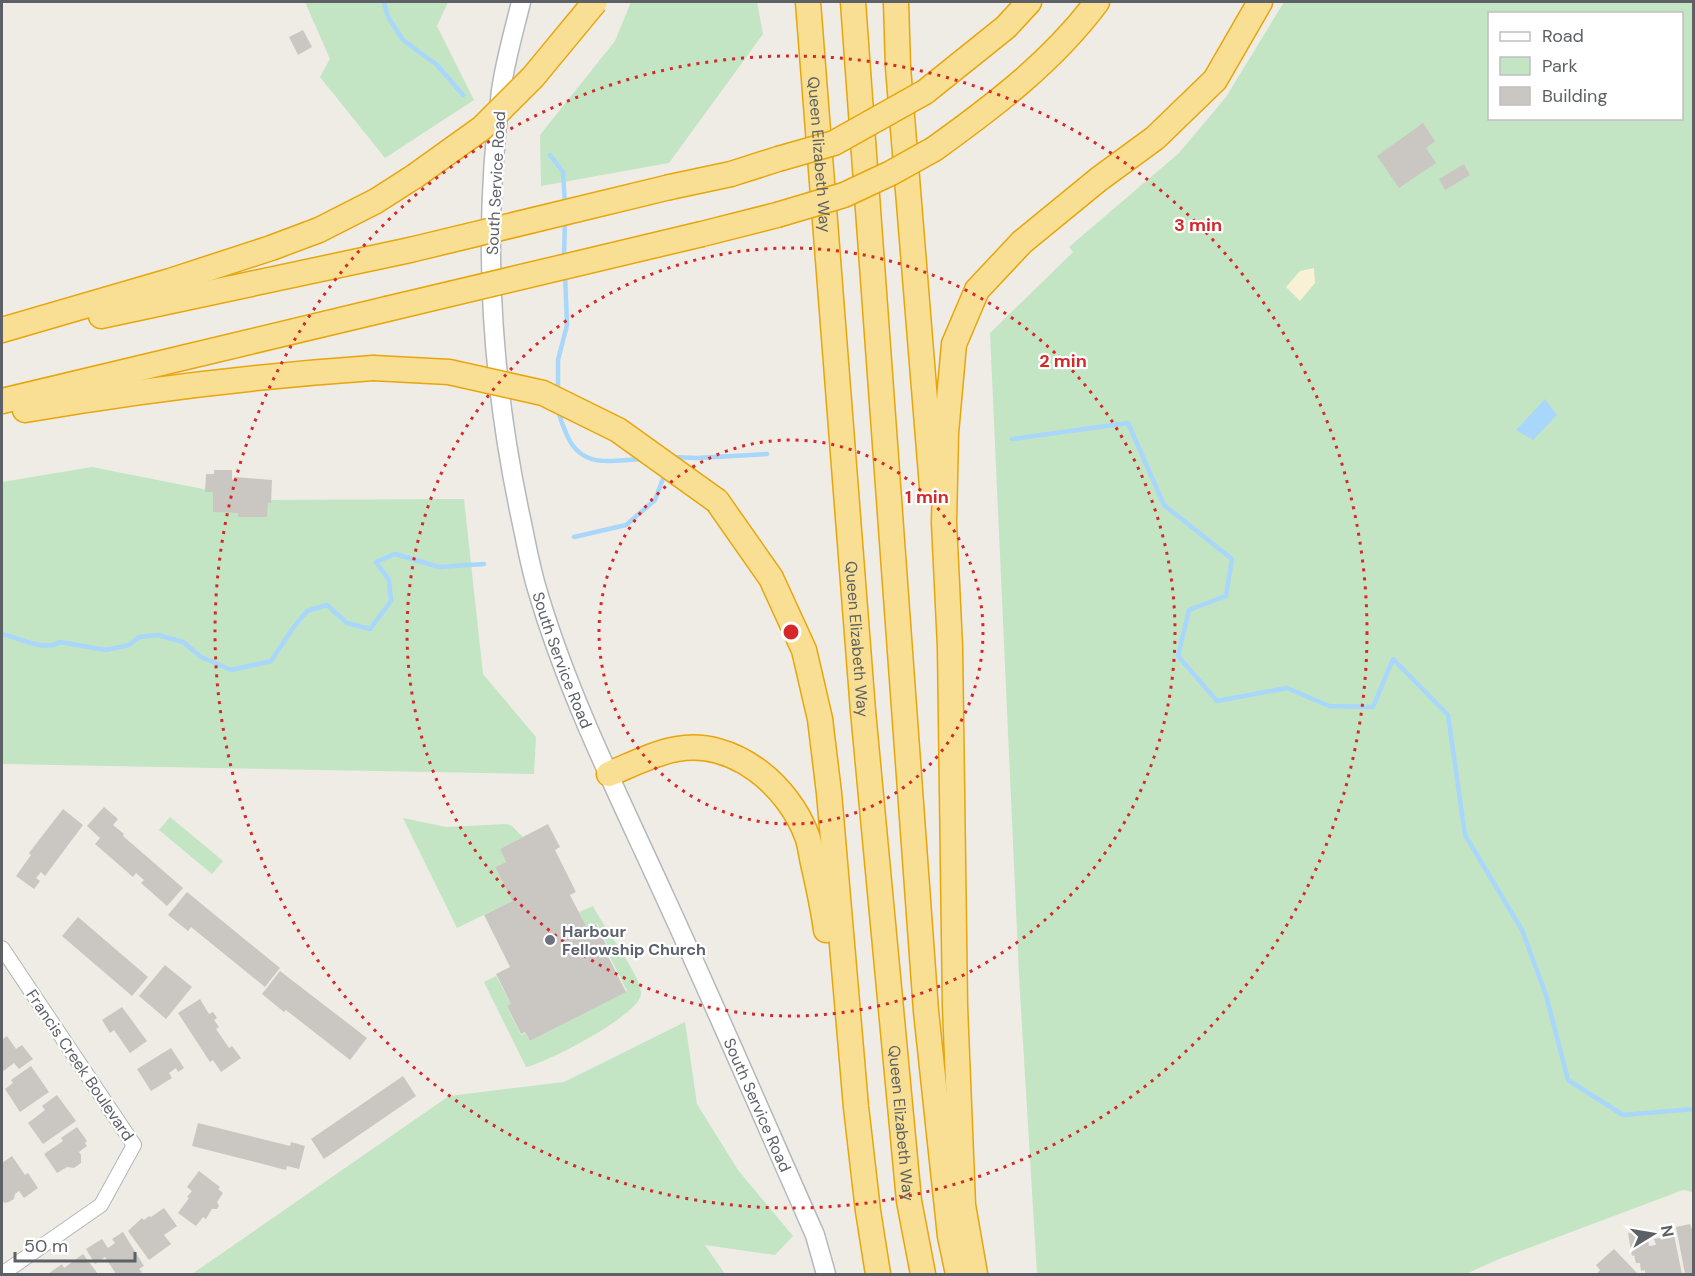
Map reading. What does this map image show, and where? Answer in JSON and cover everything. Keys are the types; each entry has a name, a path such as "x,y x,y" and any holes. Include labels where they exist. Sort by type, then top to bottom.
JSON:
{"highway":[{"path":"2,330 271,248 319,230 376,201 416,176 482,128 533,77 595,2"},
{"name":"Queen Elizabeth Way","path":"808,2 863,711 909,1201 923,1275"},
{"path":"853,2 926,1011 950,1236 958,1275"},
{"path":"896,2 898,67 929,458 950,647"},
{"path":"2,337 410,250 731,174 834,143 924,92 1006,27 1029,2"},
{"path":"2,401 702,234 844,195 891,174 934,149 986,112 1036,69 1081,23 1097,2"},
{"path":"975,1275 963,1204 955,1006 950,647 944,523 946,433 954,344 977,290 1022,242 1099,179 1155,138 1215,80 1260,2"},
{"path":"2,414 79,400 292,374 373,368 449,372 543,393 618,430 717,501 771,578 804,650 820,719 829,793 856,1107 878,1275"},
{"path":"609,774 647,758 678,749 710,748 741,759 771,781 791,806 807,836 821,896 856,1107"}],"main road":[{"name":"South Service Road","path":"521,2 502,88 495,154 491,228 492,304 501,405 513,482 536,586 571,691 706,987 815,1235 826,1275"}],"street":[{"name":"Francis Creek Boulevard","path":"2,948 134,1145 101,1205 2,1274"}],"green space":[{"path":"305,2 448,2 437,26 474,100 385,158 320,77 330,59"},
{"path":"631,2 757,2 763,34 669,163 541,186 540,135 615,41"},
{"path":"1284,2 1693,2 1693,1192 1683,1190 1499,1259 1466,1274 1037,1274 1019,976 990,333 1073,252 1069,247 1179,153 1226,97"},
{"path":"92,467 258,500 464,499 483,674 536,737 534,774 2,764 2,482"},
{"path":"170,817 223,861 212,874 159,830"},
{"path":"403,818 446,827 506,824 512,826 523,837 500,849 506,862 495,867 512,901 457,928"},
{"path":"593,906 629,963 640,986 641,994 637,1003 625,1014 591,1037 537,1064 526,1067 484,982 496,976 511,1004 507,1007 521,1035 525,1033 530,1041 627,991 608,953 611,952 597,923 586,928 579,912"},
{"path":"685,1022 697,1104 738,1170 793,1236 775,1255 705,1245 725,1274 192,1274 449,1096 564,1082"}],"sand":[{"path":"1314,268 1315,283 1300,301 1286,287 1300,271"}],"water":[{"path":"1545,399 1557,415 1533,440 1516,430"}],"building":[{"path":"303,30 312,47 298,55 289,37"},
{"path":"1423,123 1435,141 1426,148 1436,163 1399,188 1377,156"},
{"path":"1464,164 1470,175 1445,190 1439,179"},
{"path":"214,470 232,470 234,480 234,477 272,480 271,503 268,503 267,517 238,517 238,513 213,512 213,492 205,492 206,474 214,474"},
{"path":"104,807 118,819 113,825 124,834 123,836 183,888 167,906 141,883 144,880 136,873 133,877 95,844 100,838 87,826"},
{"path":"63,809 83,825 45,876 41,872 36,878 40,881 34,889 16,876 31,855 29,853"},
{"name":"Harbour Fellowship Church","path":"548,824 560,847 555,850 576,892 570,895 587,928 596,924 610,952 607,954 626,992 530,1041 525,1032 521,1034 507,1006 511,1004 496,974 510,967 484,915 512,901 495,867 506,862 500,849"},
{"path":"187,892 280,968 265,987 191,927 188,931 168,915"},
{"path":"78,917 148,977 132,996 62,936"},
{"path":"165,965 192,987 166,1019 139,996"},
{"path":"280,971 367,1038 350,1060 262,994"},
{"path":"200,999 209,1014 213,1012 217,1018 214,1020 219,1027 216,1029 229,1048 232,1046 241,1058 221,1072 213,1060 210,1062 178,1013"},
{"path":"122,1007 147,1041 130,1053 114,1030 110,1033 102,1020"},
{"path":"7,1036 16,1049 22,1045 33,1059 19,1069 14,1063 2,1072 2,1040"},
{"path":"171,1048 184,1068 178,1072 176,1068 169,1073 172,1078 151,1091 137,1069"},
{"path":"31,1066 49,1092 20,1112 5,1089 13,1083 11,1080"},
{"path":"403,1076 416,1096 324,1159 311,1139"},
{"path":"57,1095 76,1121 43,1144 28,1123 45,1110 42,1106"},
{"path":"198,1123 290,1146 291,1142 305,1146 299,1169 287,1166 286,1170 192,1146"},
{"path":"77,1127 87,1141 85,1143 87,1146 79,1152 81,1163 74,1168 67,1167 57,1173 44,1154 63,1141 61,1138"},
{"path":"12,1156 25,1175 28,1173 38,1188 24,1198 19,1191 15,1194 14,1199 4,1203 2,1163"},
{"path":"199,1171 220,1187 218,1189 223,1193 217,1202 219,1206 217,1209 212,1209 206,1219 203,1217 196,1226 178,1213 192,1191 187,1187"},
{"path":"164,1208 177,1226 164,1235 171,1244 149,1260 128,1231 142,1218 144,1220 151,1217"},
{"path":"1690,1224 1694,1234 1694,1274 1685,1274 1676,1227"},
{"path":"1641,1231 1643,1240 1648,1239 1649,1246 1656,1245 1654,1239 1674,1235 1682,1274 1645,1274 1645,1270 1641,1271 1640,1263 1636,1263 1634,1255 1632,1256 1628,1233"},
{"path":"123,1232 144,1266 139,1269 142,1272 138,1274 116,1274 105,1257 95,1264 86,1249 102,1239 108,1248 115,1243 112,1239"},
{"path":"1614,1249 1638,1274 1597,1274 1600,1270 1596,1265"},
{"path":"83,1254 98,1274 48,1274 62,1264 64,1268"}],"waterway":[{"path":"384,2 388,17 403,40 437,65 463,95"},
{"path":"550,155 563,172 565,205"},
{"path":"564,259 565,219"},
{"path":"558,393 558,360 567,325 565,273"},
{"path":"559,410 560,419 572,445 588,458 608,461 643,459"},
{"path":"1012,439 1128,423 1164,505 1232,559 1226,596 1189,610 1178,656 1217,701 1287,688 1329,706 1373,707 1393,659 1448,715 1465,835 1522,930 1546,995 1568,1080 1623,1115 1694,1109"},
{"path":"671,457 697,458 767,454"},
{"path":"574,537 626,525 655,500 665,473"},
{"path":"2,634 39,645 47,646 60,642 106,650 129,645 139,637 158,635 183,642 201,657 231,670 271,661 307,611 327,605 347,623 370,629 391,601 389,580 376,562 395,554 439,567 484,564"}],"place":[{"name":"Harbour Fellowship Church","path":"550,940"}]}
